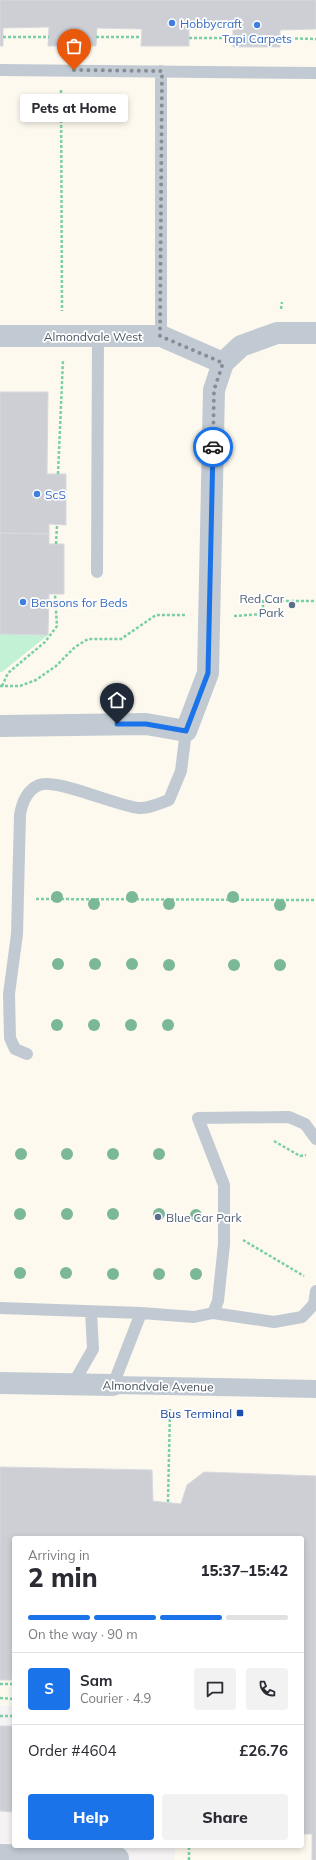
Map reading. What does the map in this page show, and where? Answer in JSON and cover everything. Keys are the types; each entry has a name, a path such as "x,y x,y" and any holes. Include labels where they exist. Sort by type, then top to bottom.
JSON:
{"street":[{"path":"0,726 146,724 186,731 208,673 214,390 223,363 241,346 277,333 316,333"},
{"name":"Almondvale West","path":"0,336 160,336 223,363"},
{"name":"Almondvale Avenue","path":"0,1383 316,1389"},
{"path":"0,1855 118,1858"}],"lane":[{"path":"0,70 316,73"},
{"path":"160,336 162,71"},
{"path":"97,572 98,335"},
{"path":"27,1054 15,1049 10,1038 9,994 17,934 21,807 29,792 40,785 54,784 141,809 169,800 181,771 186,731"},
{"path":"213,1313 218,1301 224,1240 224,1185 198,1118 289,1117 305,1124 316,1136"},
{"path":"0,1308 141,1313 194,1317 213,1313 274,1322 302,1317 314,1304 316,1291"},
{"path":"73,1384 93,1349 91,1312"},
{"path":"113,1385 141,1313"}],"path":[{"path":"3,37 49,37"},
{"path":"96,37 141,37"},
{"path":"189,38 233,38"},
{"path":"280,38 316,38"},
{"path":"58,474 63,361 62,70"},
{"path":"56,544 57,525"},
{"path":"55,595 57,626 45,642 8,673 1,686 20,686 36,680 56,666 75,647 88,639 121,639 156,615 190,615"},
{"path":"233,616 263,614 263,601 316,601"},
{"path":"18,899 316,900"},
{"path":"274,1141 300,1156 310,1154"},
{"path":"224,1240 243,1240 302,1276 309,1278"},
{"path":"168,1502 170,1386"},
{"path":"0,1684 12,1684"},
{"path":"0,1698 12,1699"},
{"path":"0,1716 12,1716"},
{"path":"189,1848 189,1860"}],"shaded area":[{"path":"0,0 316,0 316,1860 174,1860 175,1848 304,1848 304,1536 12,1536 12,1706 0,1706"}],"green space":[{"path":"0,634 48,635 2,672 0,672"}],"building":[{"path":"0,0 316,0 316,29 280,30 280,47 233,47 233,28 189,29 189,46 141,46 142,29 97,28 96,46 48,46 49,27 3,28 3,46 0,46"},
{"path":"0,392 48,392 47,474 66,474 66,525 49,524 49,534 0,533"},
{"path":"0,533 49,534 49,544 64,544 64,594 49,594 48,635 0,634"},
{"path":"0,1467 152,1470 153,1501 181,1504 187,1485 204,1472 316,1476 316,1860 312,1860 312,1834 304,1834 304,1536 12,1536 12,1680 0,1680"},
{"path":"0,1726 12,1726 12,1812 0,1811"}],"way so far":[{"path":"74,70 162,71 160,336 223,363 214,390 213,447"}],"place":[{"name":"Hobbycraft","path":"172,23"},
{"name":"Tapi Carpets","path":"257,25"},
{"name":"Pets at Home","path":"74,70"},
{"name":"ScS","path":"37,494"},
{"name":"Bensons for Beds","path":"23,602"},
{"name":"Red Car Park","path":"292,605"},
{"name":"Blue Car Park","path":"158,1217"},
{"name":"Bus Terminal","path":"240,1413"}],"route":[{"path":"117,724 146,724 186,731 208,673 213,447"}]}
